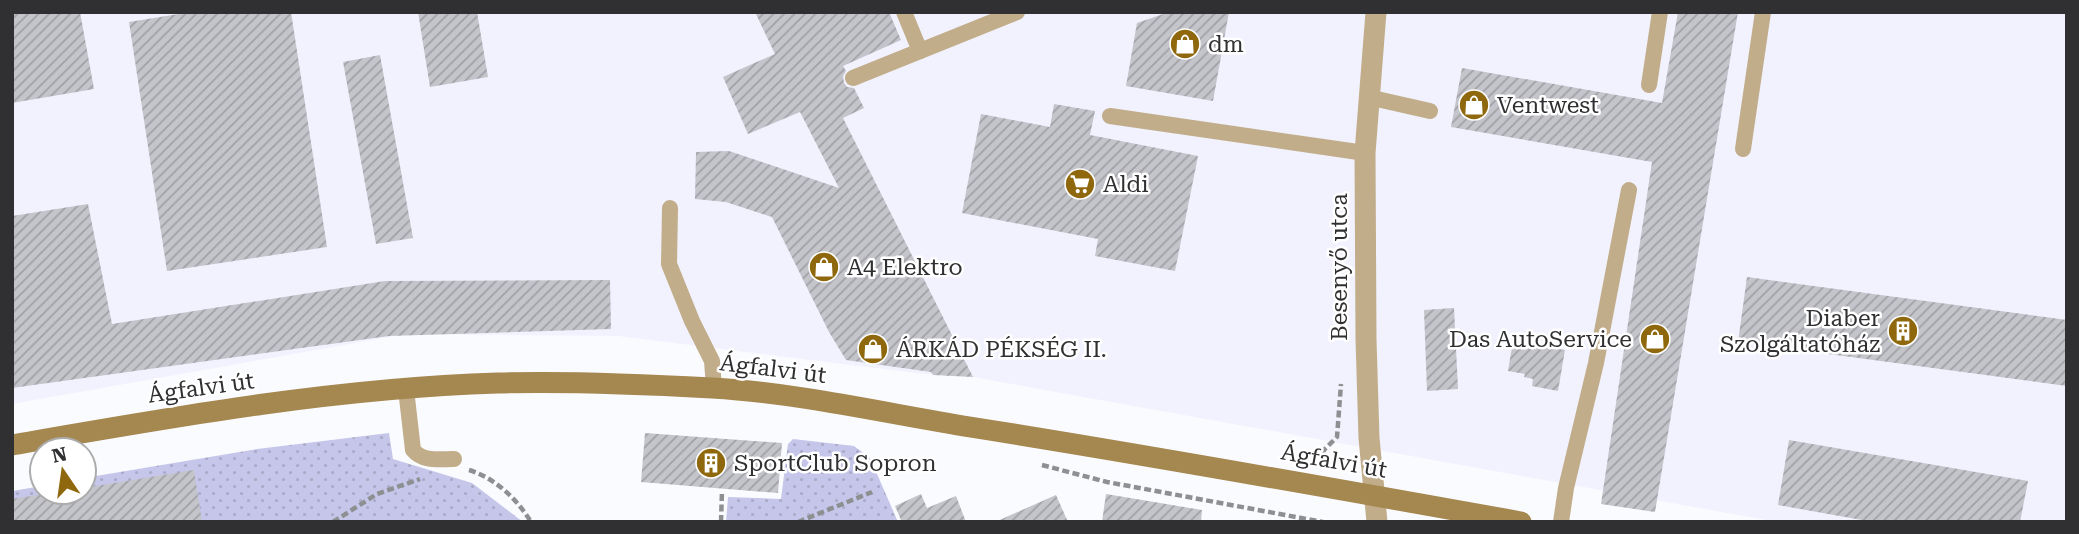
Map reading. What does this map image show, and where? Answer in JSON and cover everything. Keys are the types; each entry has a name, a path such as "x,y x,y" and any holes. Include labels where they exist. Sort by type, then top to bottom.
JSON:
{"main road":[{"name":"Ágfalvi út","path":"12,445 275,403 407,389 499,383 714,388 839,404 1521,522"}],"street":[{"name":"Besenyő utca","path":"1376,12 1365,153 1366,339 1373,496 1377,522"}],"lane":[{"path":"904,12 920,51"},
{"path":"853,78 1017,12"},
{"path":"1649,85 1660,12"},
{"path":"1742,149 1763,12"},
{"path":"1368,97 1430,111"},
{"path":"1110,116 1365,153"},
{"path":"1561,522 1566,488 1596,363 1629,190"},
{"path":"670,208 668,264 712,360 714,388"},
{"path":"407,389 413,450 425,458 458,464"}],"path":[{"path":"458,464 482,474 502,489 522,507 531,522"},
{"path":"1040,464 1107,482 1323,522"},
{"path":"333,522 377,494 427,477"},
{"path":"721,522 722,491"},
{"path":"798,522 872,492"}],"shaded area":[{"path":"12,12 2067,12 2067,522 1777,522 973,377 924,374 618,336 406,334 12,404"},
{"path":"389,433 393,459 472,483 523,522 12,522 12,491 28,488 28,506 98,506 98,476 257,449"},
{"path":"793,439 854,446 870,458 898,522 726,522 728,497 781,499 788,444"}],"building":[{"path":"12,12 80,12 94,89 12,103"},
{"path":"191,12 291,12 327,247 167,271 129,22"},
{"path":"418,12 477,12 488,77 430,87"},
{"path":"755,12 889,12 901,40 843,66 846,71 843,76 844,83 847,87 854,88 864,108 843,118 973,377 933,375 931,372 846,360 829,332 772,217 726,202 695,199 696,152 729,151 839,188 800,112 748,134 723,77 775,54"},
{"path":"1169,12 1229,12 1213,101 1126,86 1137,23"},
{"path":"1678,12 1738,12 1655,512 1601,504 1652,162 1451,127 1462,68 1662,103"},
{"path":"380,55 413,238 376,244 343,62"},
{"name":"Aldi","path":"1054,104 1095,111 1090,135 1198,156 1175,271 1095,256 1098,239 962,213 981,114 1050,127"},
{"path":"88,204 112,324 385,281 610,280 611,329 389,336 12,388 12,216"},
{"name":"Diaber Szolgáltatóház","path":"1747,277 2067,320 2067,386 1738,342"},
{"path":"1454,308 1458,389 1427,391 1424,310"},
{"path":"1513,341 1565,350 1558,391 1532,386 1533,379 1524,377 1525,374 1508,371"},
{"name":"SportClub Sopron","path":"645,433 782,443 778,493 641,482"},
{"path":"1789,440 2028,481 2020,522 1873,522 1778,505"},
{"path":"194,470 202,522 12,522 12,499 28,497 28,506 98,506 98,486"},
{"path":"921,494 927,508 956,496 966,522 897,522 901,520 895,506"},
{"path":"1106,494 1202,510 1201,522 1102,522"},
{"path":"1056,495 1068,522 995,522"}],"place":[{"name":"dm","path":"1185,44"},
{"name":"Ventwest","path":"1474,105"},
{"name":"Aldi","path":"1080,184"},
{"name":"A4 Elektro","path":"824,267"},
{"name":"Diaber Szolgáltatóház","path":"1903,331"},
{"name":"Das AutoService","path":"1655,339"},
{"name":"ÁRKÁD PÉKSÉG II.","path":"873,349"},
{"name":"SportClub Sopron","path":"711,463"}]}
